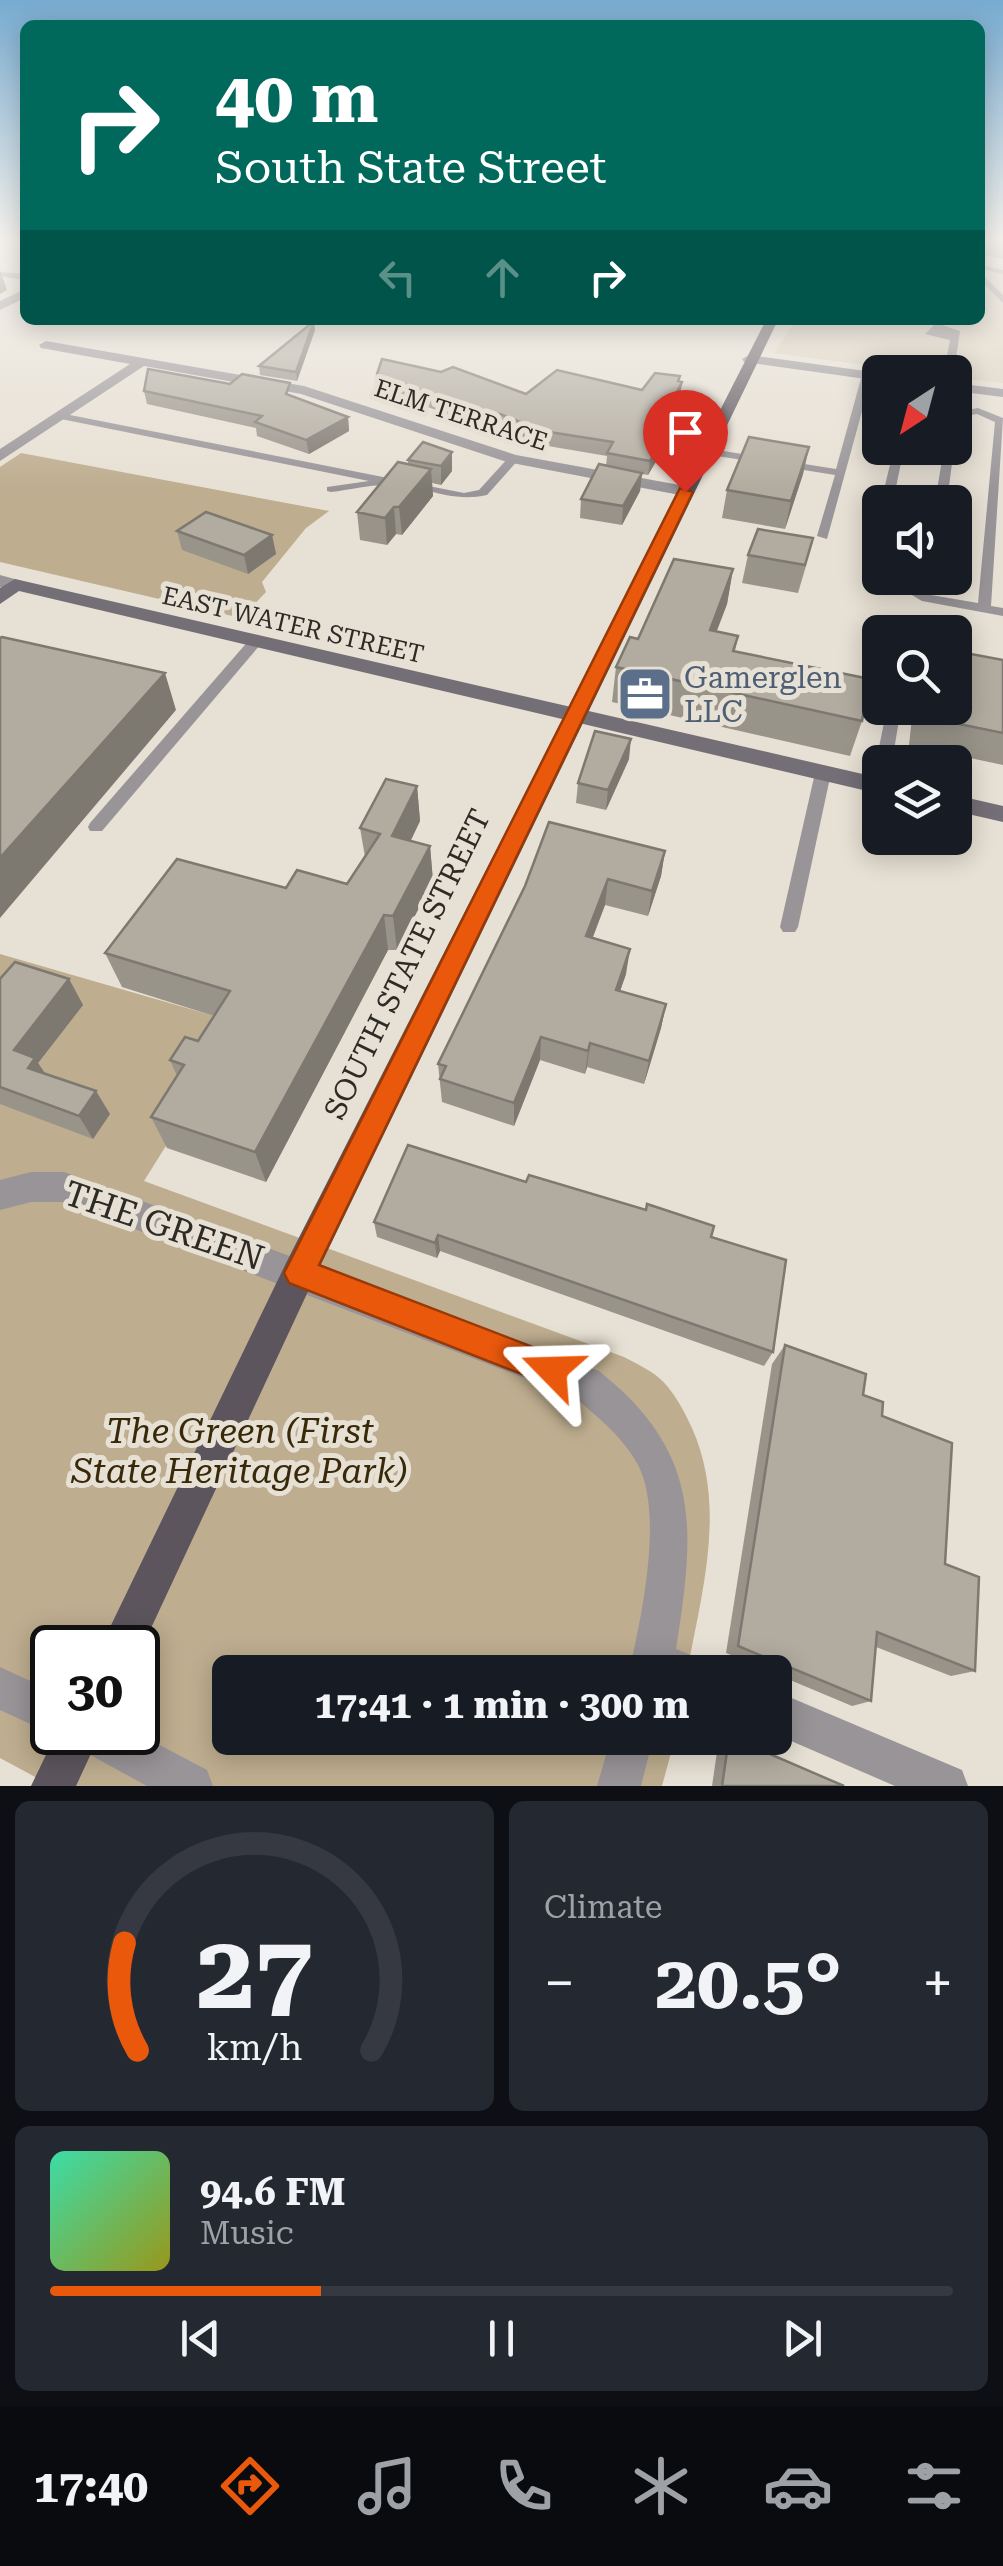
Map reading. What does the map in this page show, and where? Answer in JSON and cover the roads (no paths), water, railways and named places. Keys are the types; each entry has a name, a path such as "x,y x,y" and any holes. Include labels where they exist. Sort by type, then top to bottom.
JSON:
{"main road":[{"name":"SOUTH STATE STREET","path":"131,1625 300,1273 769,325"},
{"path":"53,1786 68,1755"}],"street":[{"name":"ELM TERRACE","path":"46,345 323,395 512,459 685,492"},
{"path":"749,360 862,374"},
{"path":"0,456 143,361"},
{"path":"972,389 1002,390"},
{"name":"EAST WATER STREET","path":"5,588 862,782"},
{"path":"972,807 1003,814"},
{"name":"THE GREEN","path":"0,1194 31,1187 64,1187 586,1384 623,1410 660,1469 671,1531 663,1655"},
{"path":"0,1688 30,1703"},
{"path":"792,1719 946,1786"},
{"path":"134,1755 191,1786"},
{"path":"619,1786 627,1755"}],"lane":[{"path":"952,355 955,338"},
{"path":"978,411 980,390"},
{"path":"823,536 862,395"},
{"path":"972,411 1003,415"},
{"path":"978,411 1000,420 984,608"},
{"path":"60,416 473,496 483,492 512,459"},
{"path":"704,451 841,473"},
{"path":"330,489 394,481"},
{"path":"921,595 1003,612"},
{"path":"96,827 255,642"},
{"path":"789,927 823,773"}],"place":[{"name":"Gamerglen LLC","path":"645,694"}],"park label":[{"name":"The Green (First State Heritage Park)","path":"240,1451"}]}
